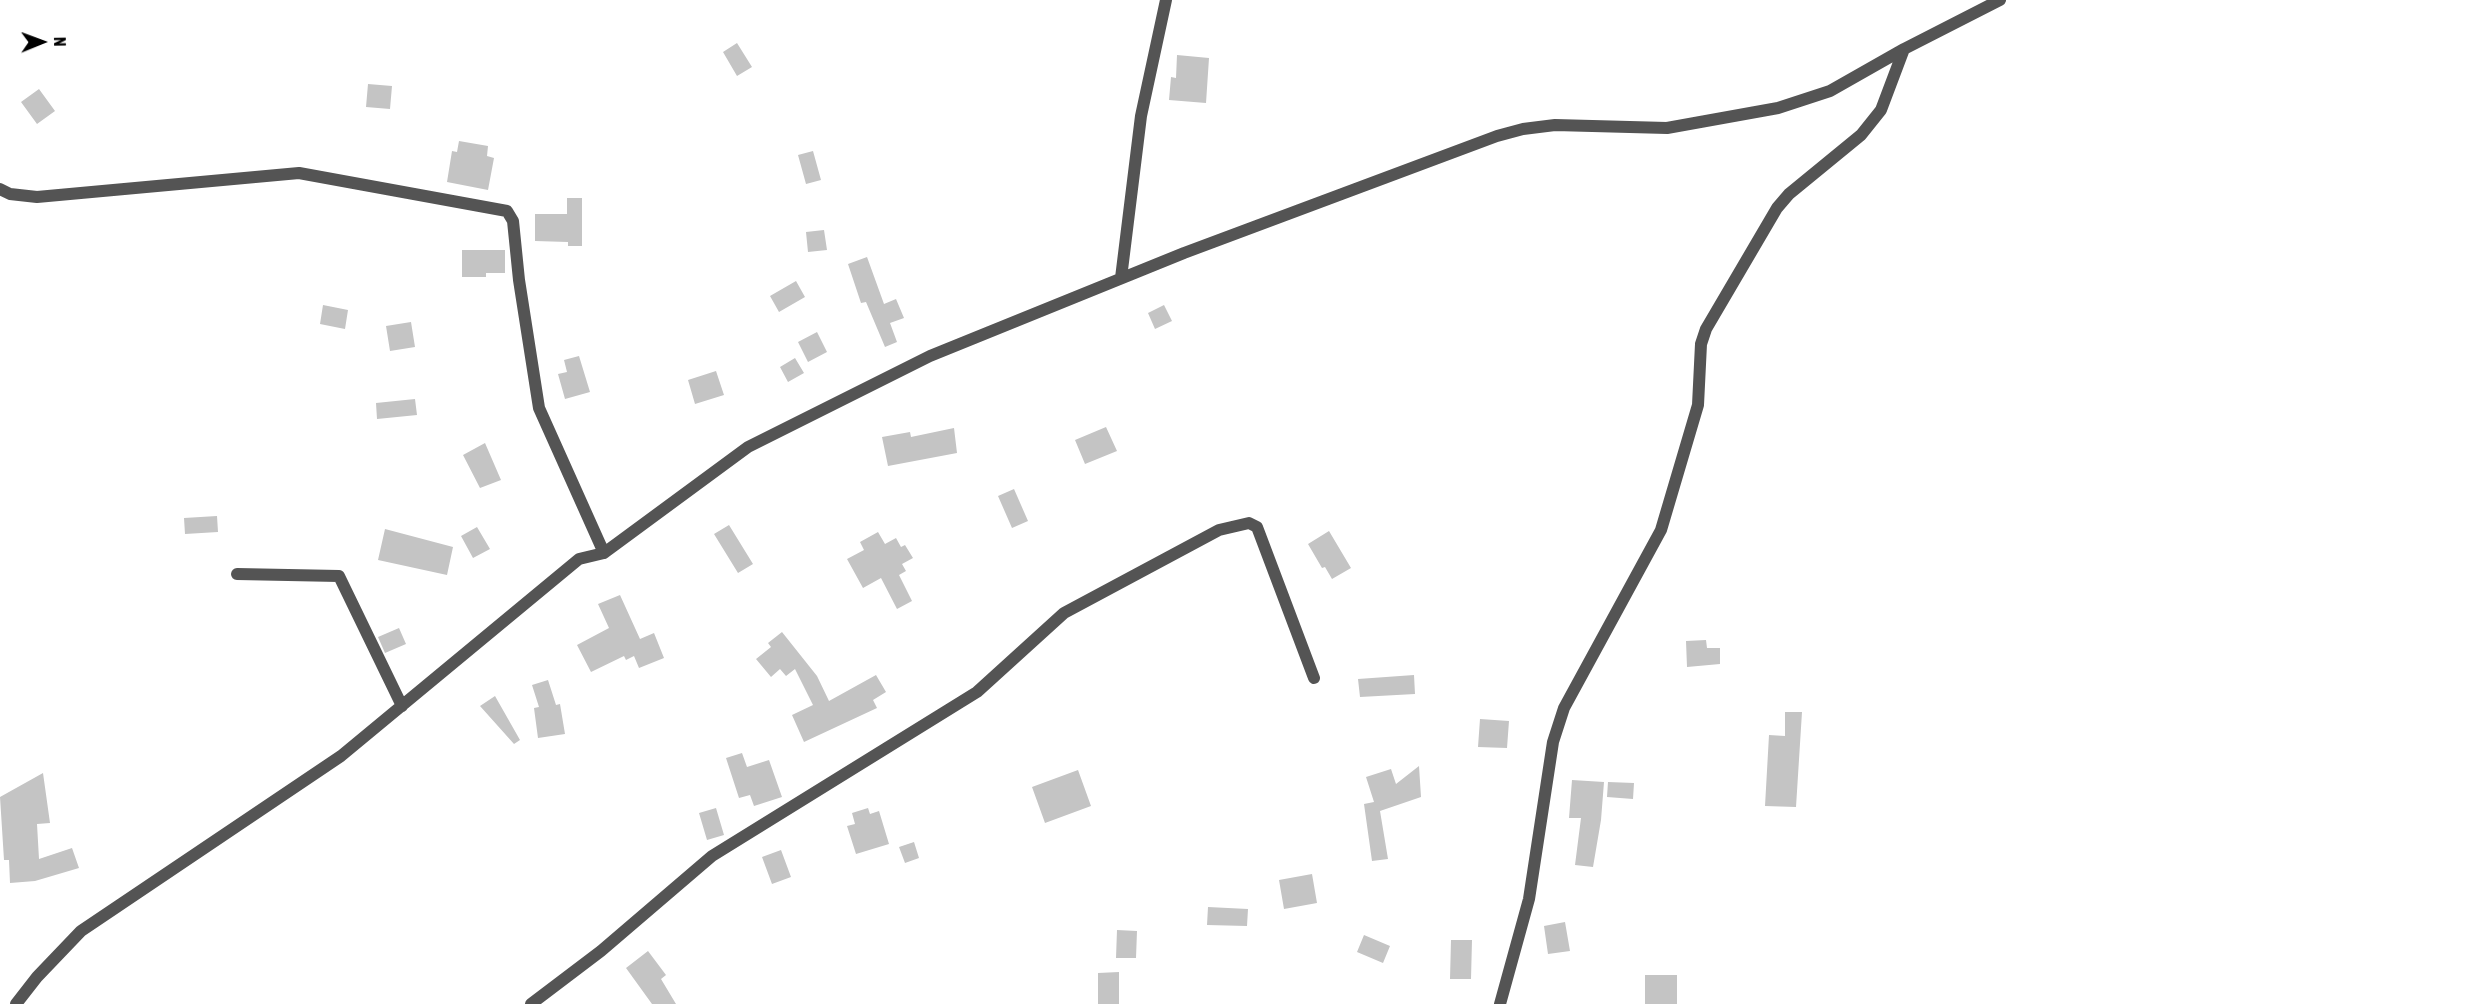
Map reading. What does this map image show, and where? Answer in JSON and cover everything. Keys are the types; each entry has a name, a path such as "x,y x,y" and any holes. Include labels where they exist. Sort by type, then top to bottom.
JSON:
{"street":[{"path":"1121,278 1141,116 1166,0"},
{"path":"16,1004 37,977 81,931 341,756 579,559 604,553 748,447 930,356 1184,253 1497,136 1522,129 1556,125 1667,128 1778,108 1830,92 1904,49 2000,0"},
{"path":"1500,1004 1529,899 1553,742 1564,708 1661,530 1698,405 1701,344 1706,329 1783,201 1861,135 1881,110 1904,49"},
{"path":"0,189 18,196 37,197 299,173 507,211 513,221 519,279 539,408 604,553"},
{"path":"531,1004 600,951 712,856 976,692 1064,613 1219,530 1249,523 1257,528 1314,678"},
{"path":"237,574 339,576 402,706"}],"building":[{"path":"737,43 752,67 737,76 723,52"},
{"path":"1177,55 1209,58 1206,103 1169,100 1171,77 1176,78"},
{"path":"368,84 392,86 390,109 366,107"},
{"path":"39,89 55,111 37,124 21,102"},
{"path":"459,141 488,146 487,156 494,158 488,190 447,182 452,151 457,152"},
{"path":"813,151 821,180 806,184 798,155"},
{"path":"567,198 582,198 582,246 568,246 568,242 535,241 535,214 567,214"},
{"path":"824,230 827,250 808,252 806,232"},
{"path":"462,250 505,250 505,273 486,273 486,277 462,277"},
{"path":"867,257 884,304 896,299 904,318 890,323 897,342 885,347 866,302 861,303 848,264"},
{"path":"796,281 805,297 779,312 770,296"},
{"path":"323,305 348,310 345,329 320,324"},
{"path":"1164,305 1172,321 1155,329 1148,313"},
{"path":"411,322 415,347 390,351 386,326"},
{"path":"817,332 827,352 808,362 798,342"},
{"path":"579,356 590,392 565,399 558,374 567,372 564,360"},
{"path":"795,358 804,373 788,382 780,367"},
{"path":"716,371 724,395 695,404 688,380"},
{"path":"415,399 417,415 377,419 376,403"},
{"path":"1106,427 1117,451 1085,464 1075,440"},
{"path":"954,428 957,453 888,466 882,437 910,432 911,437"},
{"path":"485,443 501,480 480,488 463,455"},
{"path":"1014,489 1028,521 1012,528 998,496"},
{"path":"217,516 218,532 185,534 184,518"},
{"path":"729,525 753,564 738,573 714,534"},
{"path":"477,527 490,549 473,558 461,536"},
{"path":"385,529 453,547 447,575 378,560"},
{"path":"1329,531 1351,568 1332,579 1325,567 1322,568 1308,544"},
{"path":"878,532 885,544 896,538 901,547 905,545 913,558 902,564 906,571 899,575 912,601 897,609 881,578 863,588 847,559 864,550 860,542"},
{"path":"620,595 640,639 654,633 664,658 639,668 634,656 626,660 624,656 591,672 577,645 609,628 598,604"},
{"path":"399,628 406,644 385,653 378,637"},
{"path":"782,632 817,676 829,701 876,675 886,692 873,700 877,708 804,742 792,715 813,705 795,669 786,676 780,669 771,677 756,659 771,647 768,643"},
{"path":"1706,640 1707,648 1720,648 1720,664 1687,667 1686,641"},
{"path":"1414,675 1415,694 1360,697 1358,679"},
{"path":"548,680 556,705 560,704 565,734 538,738 534,708 539,707 532,685"},
{"path":"495,696 520,740 514,744 480,706"},
{"path":"1785,712 1802,712 1796,807 1765,806 1769,735 1785,736"},
{"path":"1480,719 1509,721 1507,748 1478,747"},
{"path":"742,753 747,767 769,760 782,797 754,806 750,795 739,798 726,758"},
{"path":"1419,766 1421,797 1380,811 1388,859 1372,861 1364,804 1374,802 1366,777 1391,769 1396,784"},
{"path":"1078,770 1091,806 1045,823 1032,787"},
{"path":"43,773 50,823 37,824 39,859 72,848 79,868 35,881 10,883 9,860 4,860 0,797"},
{"path":"1572,780 1604,782 1601,820 1593,867 1575,865 1581,818 1569,818"},
{"path":"1608,782 1634,783 1633,799 1607,797"},
{"path":"716,808 724,835 707,840 699,813"},
{"path":"868,808 870,814 879,811 889,844 856,854 847,826 855,824 852,813"},
{"path":"914,842 919,858 905,863 899,847"},
{"path":"781,850 791,877 772,884 762,857"},
{"path":"1312,874 1317,903 1284,909 1279,880"},
{"path":"1208,907 1248,909 1247,926 1207,925"},
{"path":"1565,922 1570,951 1548,954 1544,926"},
{"path":"1117,930 1137,931 1136,958 1116,958"},
{"path":"1364,935 1390,946 1383,963 1357,952"},
{"path":"1451,940 1472,940 1471,979 1450,979"},
{"path":"648,951 666,975 661,979 676,1004 652,1004 626,968"},
{"path":"1119,972 1119,1004 1098,1004 1098,973"},
{"path":"1645,975 1677,975 1677,1004 1645,1004"}]}
